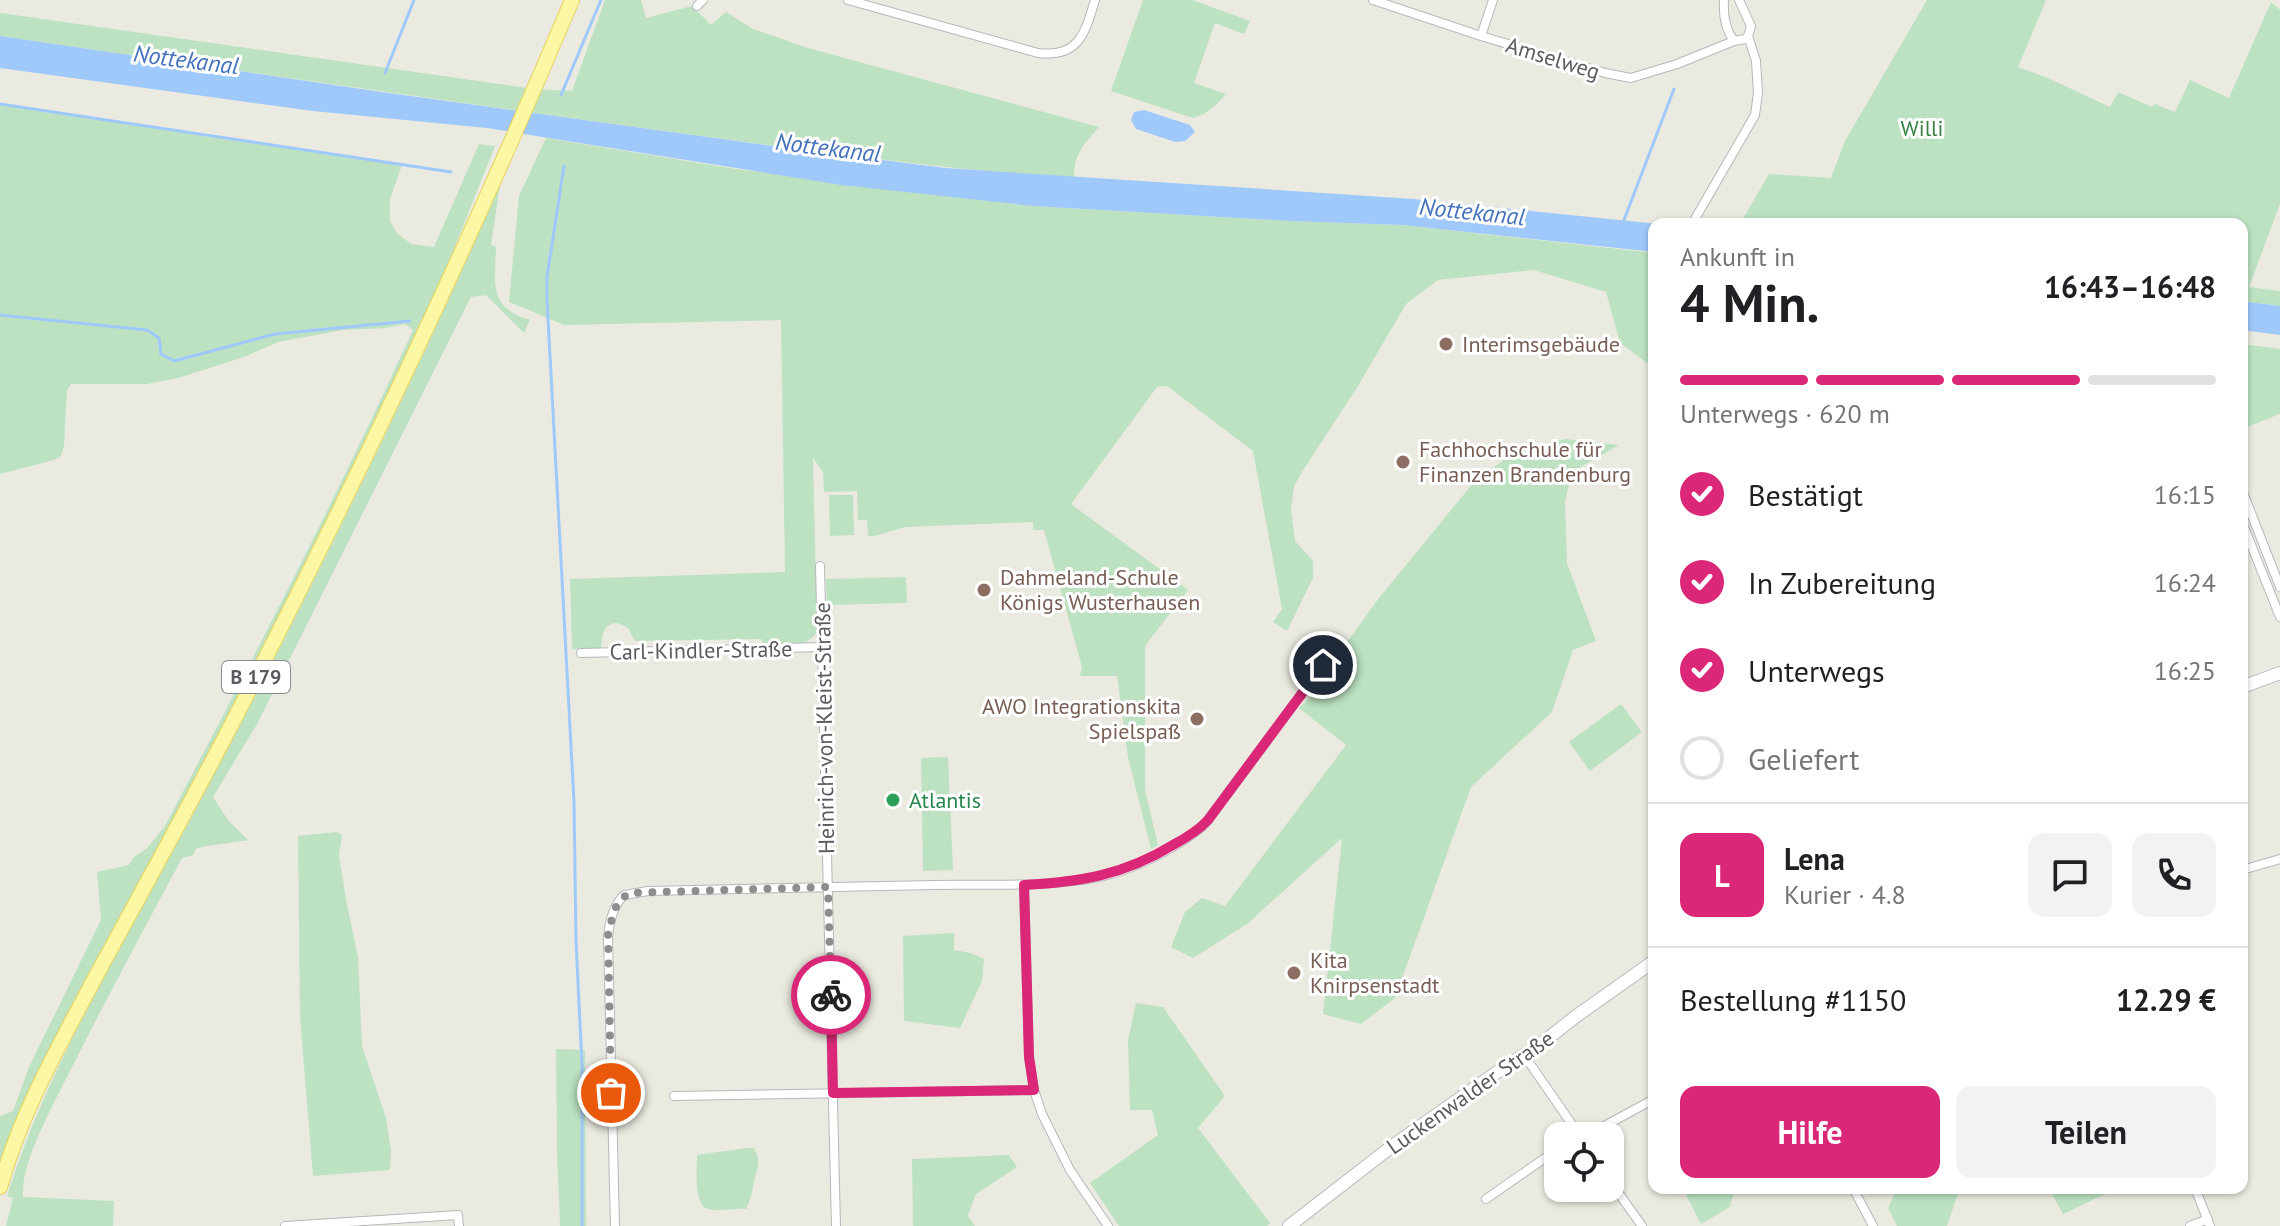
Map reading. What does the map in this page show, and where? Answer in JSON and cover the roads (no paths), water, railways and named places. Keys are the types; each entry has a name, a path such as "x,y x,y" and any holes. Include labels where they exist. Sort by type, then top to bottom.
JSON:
{"main road":[{"name":"B 179","path":"0,1187 23,1123 55,1055 251,687 371,444 503,161 572,0"},
{"path":"2248,685 2280,673"},
{"name":"Luckenwalder Straße","path":"1289,1226 1397,1142 1648,965"}],"street":[{"path":"848,0 876,3 1053,55 1065,52 1085,33 1095,0"},
{"name":"Amselweg","path":"1373,0 1481,36 1631,78 1748,36"},
{"path":"1481,36 1493,0"},
{"path":"1724,0 1725,22 1734,41"},
{"path":"1695,218 1755,115 1756,61 1748,36 1751,26 1739,0"},
{"path":"2248,505 2280,587"},
{"path":"2248,537 2280,617"},
{"name":"Heinrich-von-Kleist-Straße","path":"820,566 836,1226"},
{"name":"Carl-Kindler-Straße","path":"581,653 822,647"},
{"path":"615,1226 608,938 611,918 620,899 638,891 1024,885 1103,876 1130,868 1157,855 1208,820 1323,665"},
{"path":"2248,868 2280,859"},
{"path":"1024,885 1029,1057 1034,1090 1042,1114 1070,1170 1108,1226"},
{"path":"1524,1055 1570,1122"},
{"path":"674,1096 1034,1090"},
{"path":"1608,1122 1648,1102"},
{"path":"1486,1199 1544,1159"},
{"path":"1856,1194 1873,1226"},
{"path":"2190,1226 2209,1223 2197,1194"},
{"path":"1624,1201 1642,1226"},
{"path":"285,1226 458,1215 459,1226"}],"water":[{"name":"Nottekanal","path":"0,36 382,92 946,168 1414,199 1648,223 1648,251 1402,225 1033,206 841,185 487,128 313,111 0,68"},
{"path":"1144,110 1190,125 1195,132 1185,141 1175,142 1136,129 1131,120 1134,112"},
{"path":"2248,302 2280,306 2280,335 2248,331"}],"waterway":[{"path":"385,73 414,0"},
{"path":"561,95 601,0"},
{"path":"1624,220 1674,89"},
{"path":"0,104 451,172"},
{"path":"564,166 547,277 547,300 574,802 582,1065 582,1226"},
{"path":"0,315 147,330 159,338 161,354 174,361 275,334 410,321"}],"place":[{"name":"Interimsgebäude","path":"1446,344"},
{"name":"Fachhochschule für Finanzen Brandenburg","path":"1403,462"},
{"name":"Dahmeland-Schule Königs Wusterhausen","path":"984,590"},
{"name":"AWO Integrationskita Spielspaß","path":"1197,719"},
{"name":"Atlantis","path":"893,800"},
{"name":"Kita Knirpsenstadt","path":"1294,973"}],"park label":[{"name":"Willi","path":"1922,128"}]}
